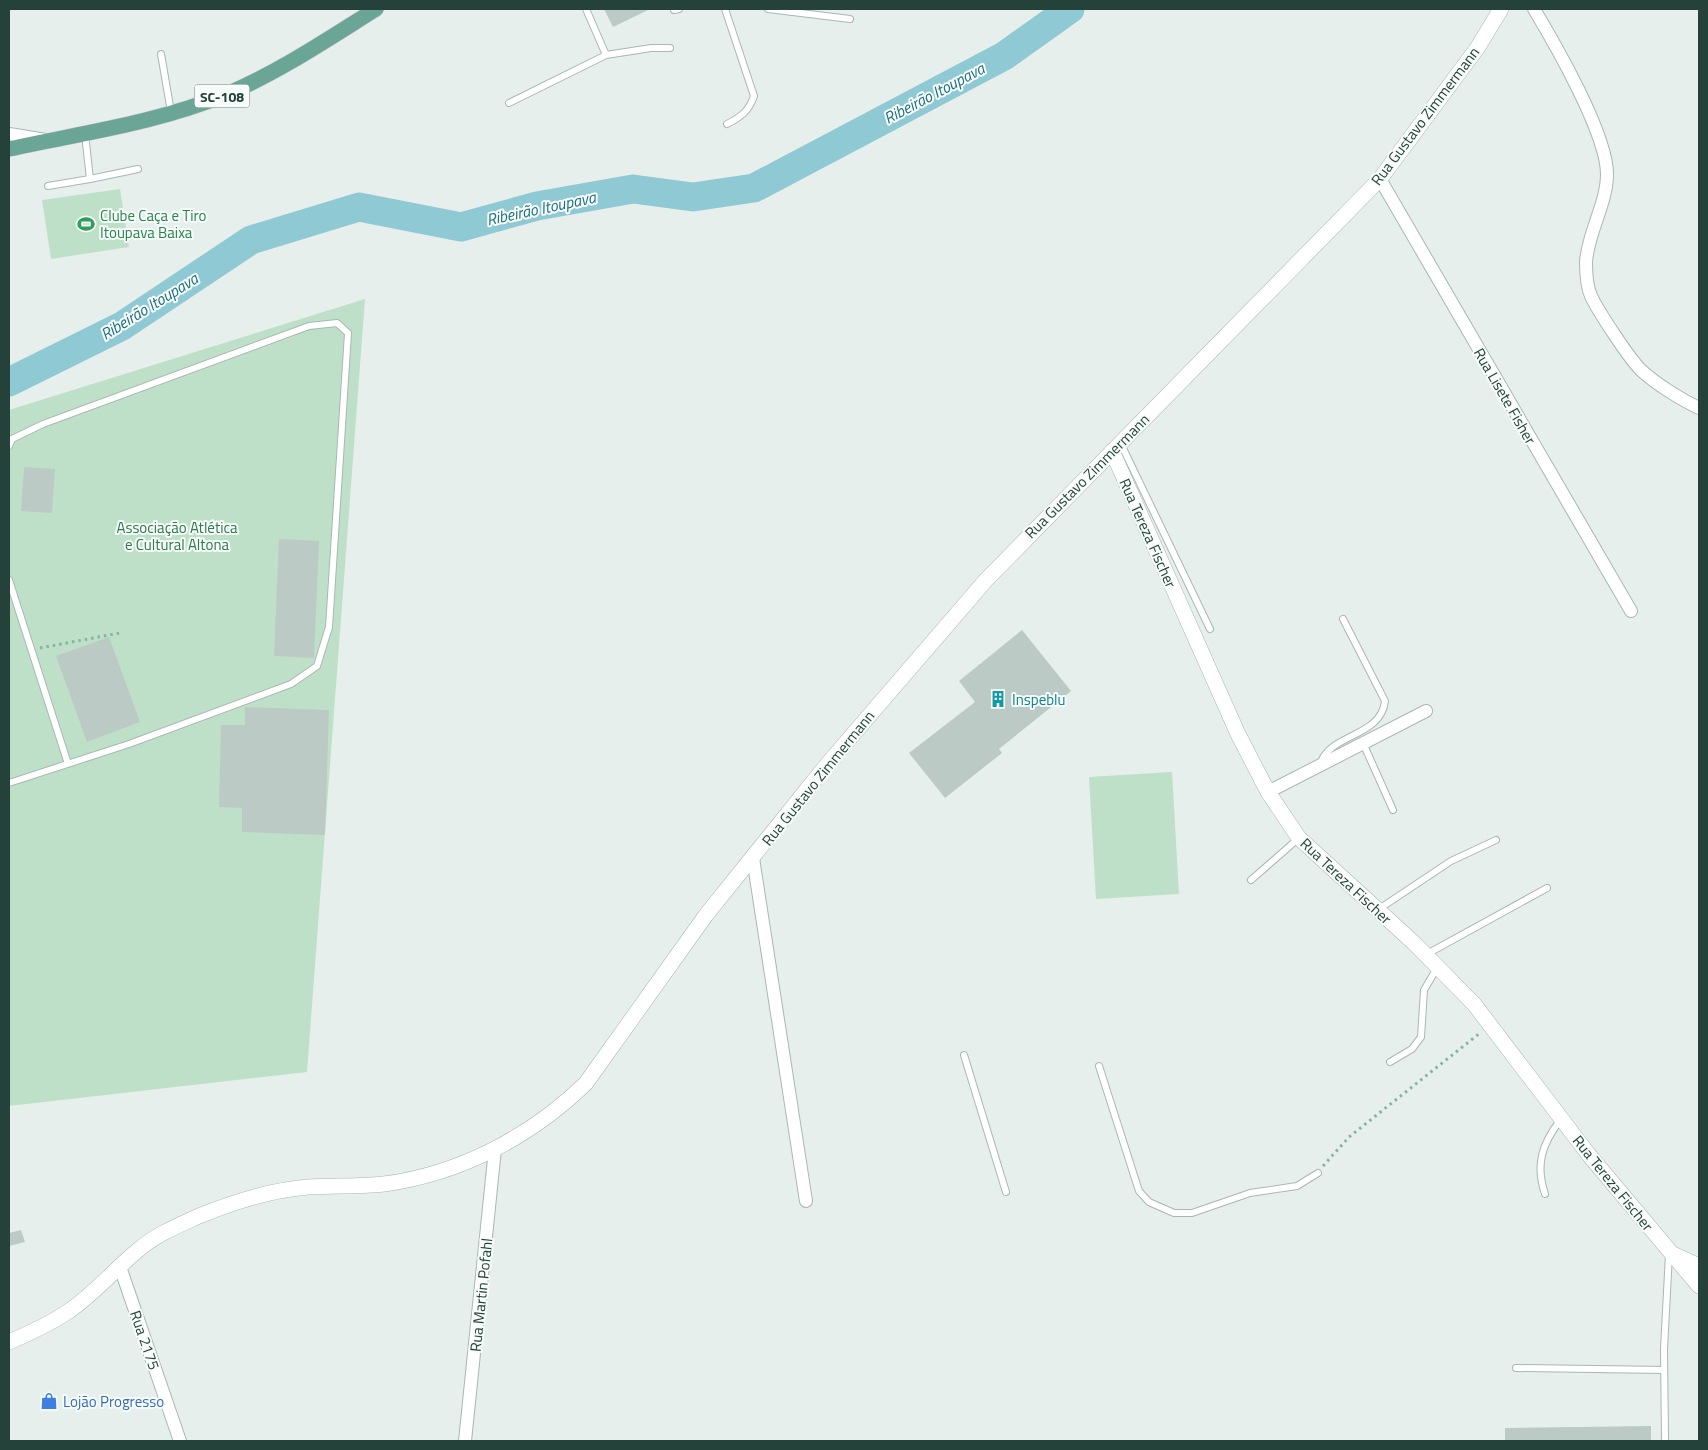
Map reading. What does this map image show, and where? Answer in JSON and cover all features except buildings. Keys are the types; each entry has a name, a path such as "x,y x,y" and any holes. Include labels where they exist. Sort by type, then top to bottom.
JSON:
{"main road":[{"name":"SC-108","path":"9,149 118,128 227,94 376,9"}],"street":[{"name":"Rua Gustavo Zimmermann","path":"9,1342 43,1327 70,1310 160,1234 200,1216 249,1199 306,1187 384,1184 431,1173 495,1149 548,1117 586,1083 706,916 825,766 986,580 1380,180 1478,47 1501,9"},
{"path":"1534,9 1569,74 1601,144 1607,174 1601,205 1587,252 1586,265 1590,294 1642,371 1699,408"},
{"path":"9,134 51,140"},
{"name":"Rua Lisete Fisher","path":"1380,180 1631,612"},
{"name":"Rua Tereza Fischer","path":"1116,447 1238,734 1268,792 1299,838 1426,955 1474,1004 1562,1118 1588,1155 1699,1286"},
{"path":"1268,792 1426,711"},
{"path":"752,858 806,1201"},
{"name":"Rua Martin Pofahl","path":"465,1441 495,1149"},
{"name":"Rua Tereza Fischer","path":"1669,1252 1699,1266"},
{"name":"Rua 2175","path":"120,1267 180,1441"}],"lane":[{"path":"586,9 606,55"},
{"path":"725,9 754,96 750,108 740,118 727,124"},
{"path":"768,9 850,19"},
{"path":"509,103 606,55 651,48 670,48"},
{"path":"161,54 172,112"},
{"path":"84,134 90,179"},
{"path":"48,186 138,169"},
{"path":"9,446 12,439 43,424 309,326 336,323 348,333 329,627 317,666 291,684 213,714 9,783"},
{"path":"1116,447 1210,629"},
{"path":"9,580 68,764"},
{"path":"1319,766 1328,752 1378,721 1384,710 1385,701 1343,619"},
{"path":"1363,744 1393,810"},
{"path":"1251,880 1299,838"},
{"path":"1378,910 1451,861 1496,840"},
{"path":"1426,955 1546,888"},
{"path":"1390,1062 1412,1048 1421,1037 1424,990 1438,967"},
{"path":"964,1055 1006,1192"},
{"path":"1099,1066 1139,1191 1149,1202 1174,1213 1192,1213 1250,1193 1297,1186 1318,1173"},
{"path":"1545,1194 1540,1179 1540,1162 1545,1144 1562,1118"},
{"path":"1665,1441 1664,1370 1669,1252"},
{"path":"1516,1368 1664,1370"}],"path":[{"path":"32,650 120,633"},
{"path":"1318,1173 1349,1137 1490,1024"}],"green space":[{"name":"Clube Caça e Tiro Itoupava Baixa","path":"120,189 129,247 51,259 42,200"},
{"name":"Associação Atlética e Cultural Altona","path":"365,299 307,1072 9,1106 9,410"},
{"path":"1172,772 1179,894 1096,899 1089,777"}],"waterway":[{"name":"Ribeirão Itoupava","path":"9,382 122,326 251,240 359,207 461,227 537,206 633,189 693,197 754,188 1004,56 1070,9"}],"place":[{"name":"Clube Caça e Tiro Itoupava Baixa","path":"86,224"},
{"name":"Inspeblu","path":"998,699"},
{"name":"Lojão Progresso","path":"49,1401"}]}
